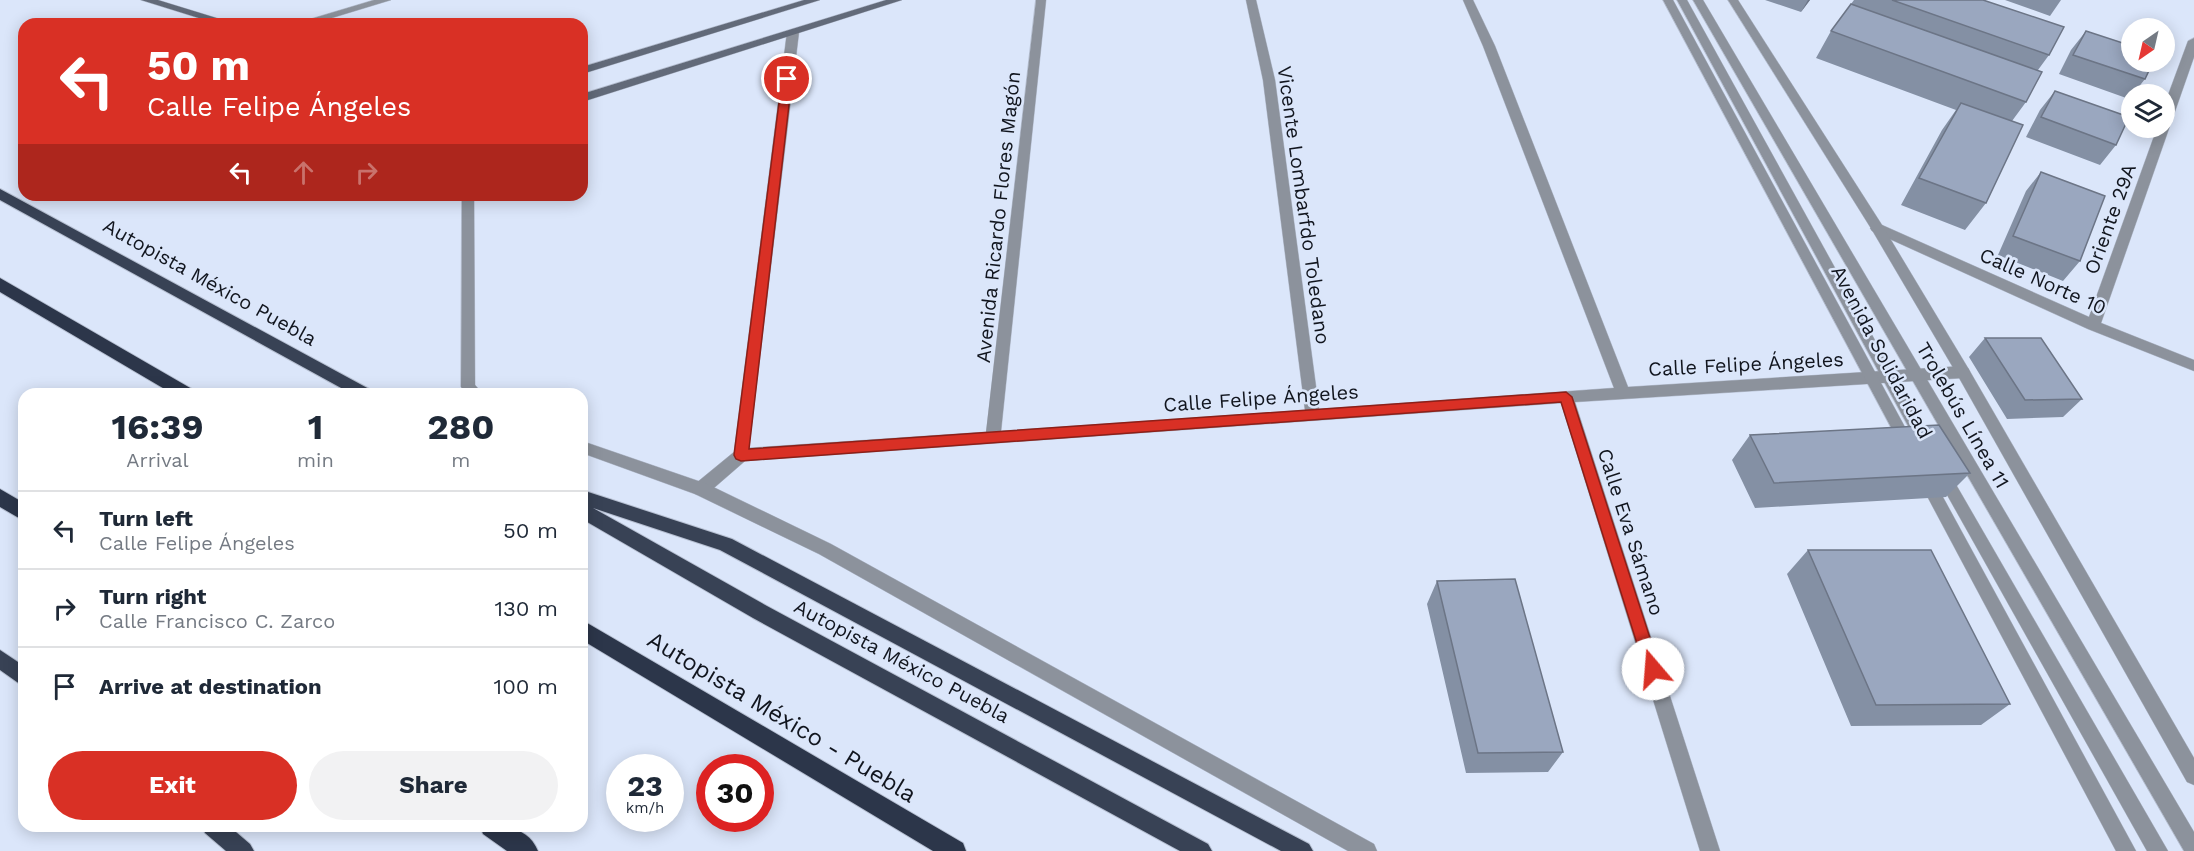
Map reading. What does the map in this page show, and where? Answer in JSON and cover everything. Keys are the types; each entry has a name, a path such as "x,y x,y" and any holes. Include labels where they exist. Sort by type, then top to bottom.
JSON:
{"highway":[{"name":"Autopista México Puebla","path":"0,194 354,388"},
{"path":"0,284 176,388"},
{"path":"0,497 18,509"},
{"path":"588,498 726,544 1302,851"},
{"name":"Autopista México Puebla","path":"588,513 760,612 1201,851"},
{"name":"Autopista México - Puebla","path":"588,633 955,851"},
{"path":"0,659 18,673"},
{"path":"219,832 243,851"},
{"path":"499,832 527,851"}],"main road":[{"path":"147,0 209,18"},
{"path":"588,69 815,0"},
{"path":"588,96 897,0"}],"street":[{"path":"322,18 386,0"},
{"name":"Avenida Ricardo Flores Magón","path":"993,437 1041,0"},
{"name":"Vicente Lombarfdo Toledano","path":"1251,0 1269,80 1313,416"},
{"path":"1468,0 1490,46 1623,393"},
{"name":"Avenida Solidaridad","path":"1668,0 1879,377 1920,467 2126,851"},
{"path":"1682,0 1879,377 2158,851"},
{"name":"Trolebús Línea 11","path":"1698,0 2194,850"},
{"path":"1733,0 1877,228 1963,372 2194,776"},
{"path":"701,489 741,455 793,32"},
{"name":"Oriente 29A","path":"2175,95 2194,41"},
{"name":"Oriente 29A","path":"2092,325 2160,138"},
{"path":"468,201 472,388"},
{"name":"Calle Norte 10","path":"1877,228 2092,325 2194,366"},
{"name":"Calle Felipe Ángeles","path":"741,455 1623,393 1963,372"},
{"name":"Calle Eva Sámano","path":"1566,397 1710,851"},
{"path":"588,449 701,489 836,555 1367,851"}],"building":[{"path":"1892,0 1983,0 2064,27 2049,55"},
{"path":"1851,4 2042,72 2026,102 1831,31"},
{"path":"2086,31 2121,42 2121,71 2073,55"},
{"path":"2124,72 2148,72 2145,79"},
{"path":"2055,91 2121,114 2121,134 2116,145 2041,117"},
{"path":"1961,103 2023,125 1986,203 1919,178"},
{"path":"2041,172 2105,196 2080,261 2013,236"},
{"path":"1985,338 2041,338 2082,399 2025,400"},
{"path":"1939,425 1970,473 1774,483 1750,435"},
{"path":"1808,550 1931,550 2010,704 1876,705"},
{"path":"1515,579 1563,752 1478,753 1437,581"}],"route":[{"path":"787,79 741,455 1566,397 1653,669"}]}
